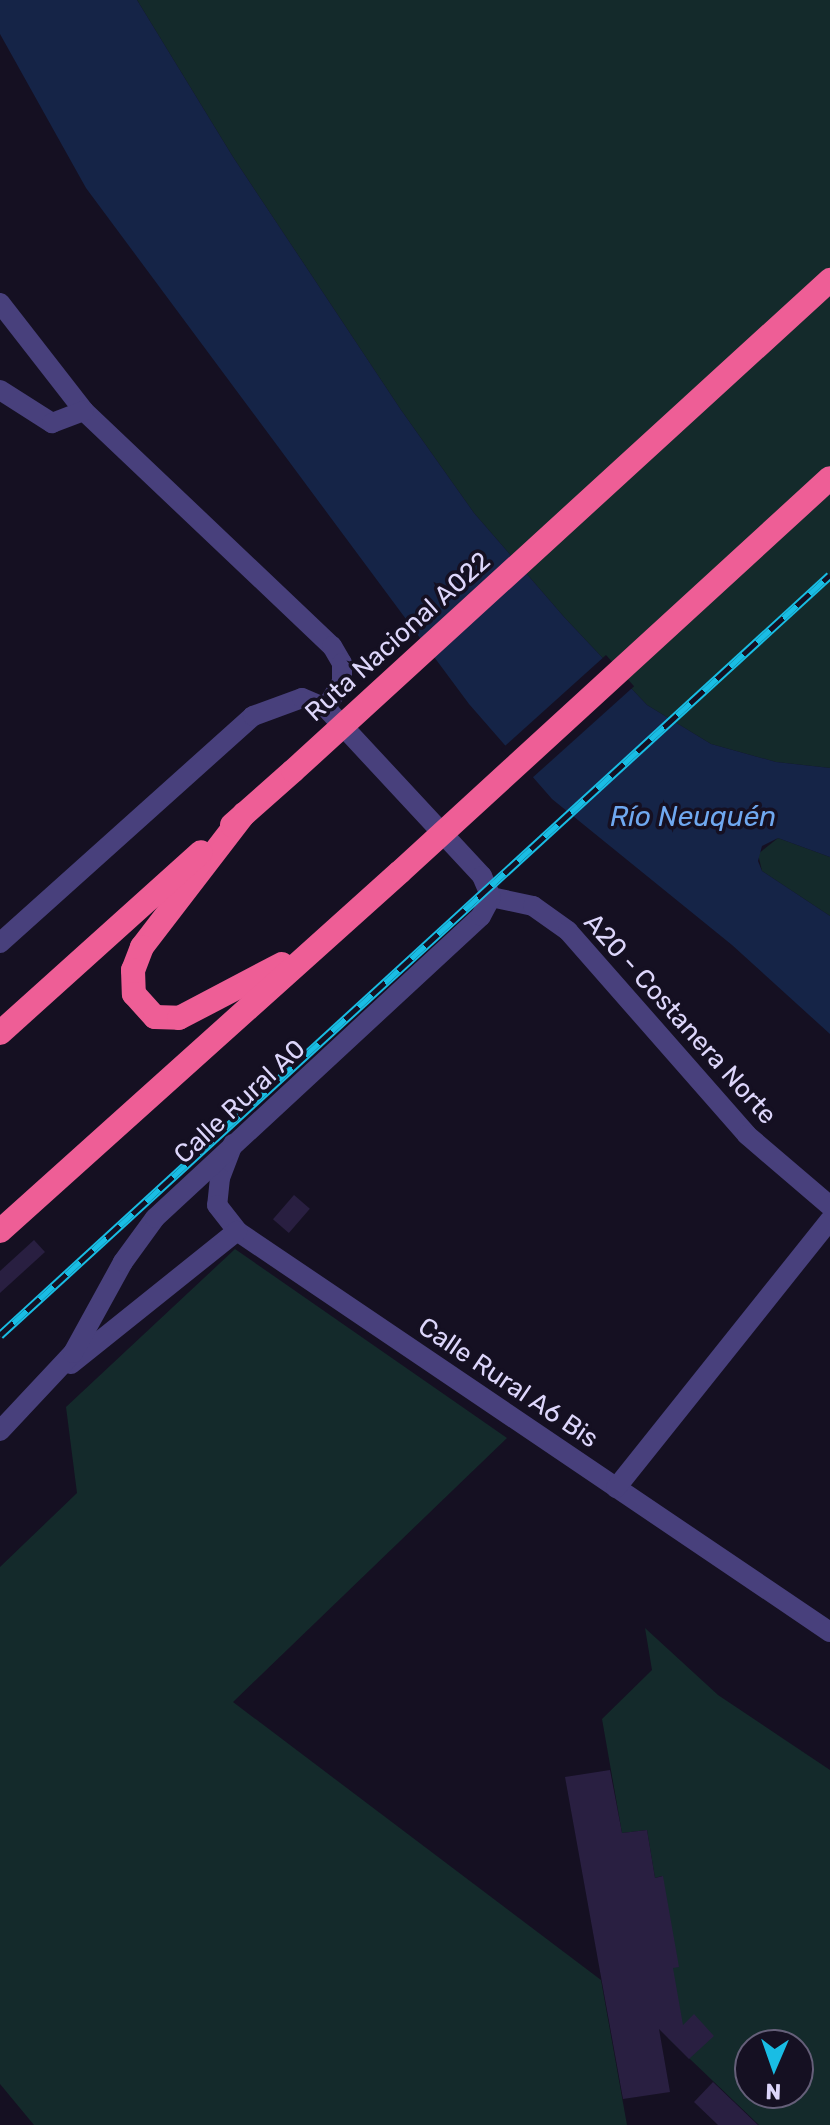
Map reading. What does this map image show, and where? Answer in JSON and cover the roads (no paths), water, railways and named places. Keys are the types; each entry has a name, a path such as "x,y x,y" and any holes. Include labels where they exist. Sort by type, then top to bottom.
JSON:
{"highway":[{"name":"Ruta Nacional A022","path":"0,1033 293,771 830,280"},
{"path":"0,1231 400,872 830,478"},
{"path":"244,814 142,947 133,970 139,1004 155,1017 190,1014 320,942"}],"street":[{"path":"0,303 84,411 332,646 342,663 342,682 326,708"},
{"path":"0,390 52,423 84,411"},
{"path":"0,943 253,716 286,700 314,700 326,708 482,876 491,897"},
{"name":"Calle Rural A0","path":"57,1373 139,1238 233,1144 481,916 491,897"},
{"name":"A20 - Costanera Norte","path":"491,897 533,906 568,931 747,1135 830,1206"},
{"name":"Calle Rural A6 Bis","path":"233,1144 220,1178 217,1205 237,1231 830,1632"},
{"path":"616,1488 830,1220"},
{"name":"Calle Rural A0","path":"0,1431 57,1373 237,1231"}],"water":[{"name":"Río Neuquén","path":"0,0 137,0 233,157 401,410 474,513 564,617 647,705 711,744 776,762 830,768 830,857 778,838 762,846 758,861 762,871 830,916 830,1034 732,945 552,799 469,704 86,188 0,34"}],"railway":[{"path":"0,1335 830,575"}]}
